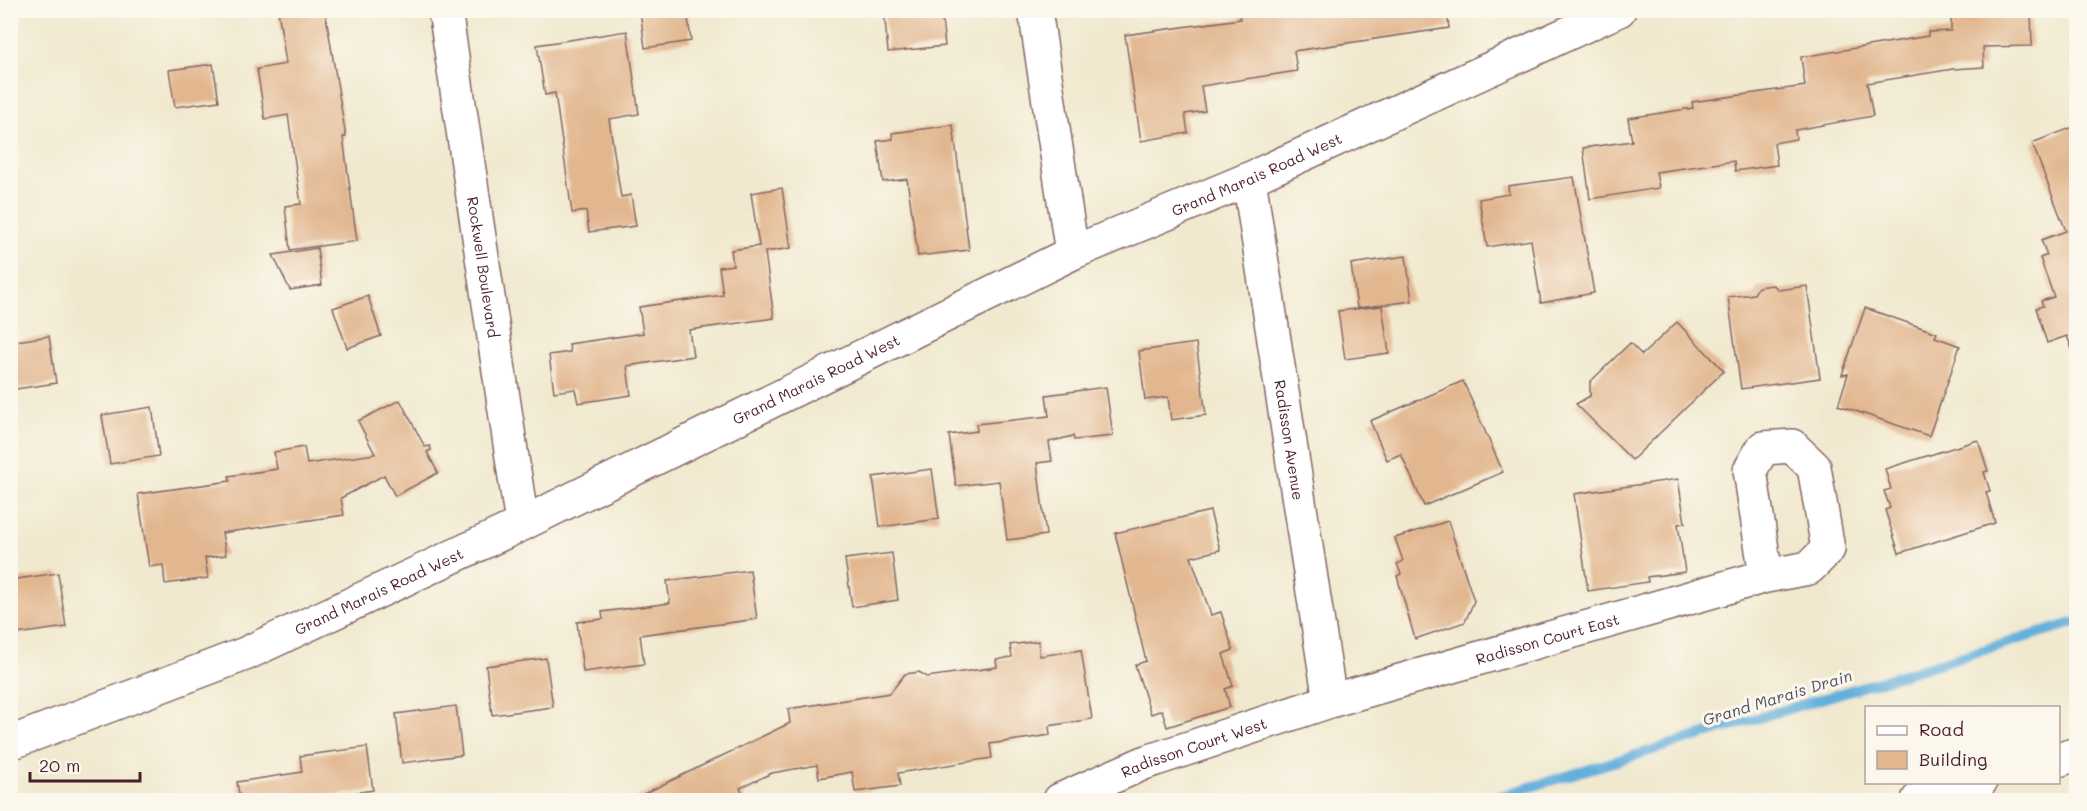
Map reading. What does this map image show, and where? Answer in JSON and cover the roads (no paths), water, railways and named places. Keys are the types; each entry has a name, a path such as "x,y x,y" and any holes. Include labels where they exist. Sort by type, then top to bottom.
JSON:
{"street":[{"name":"Rockwell Boulevard","path":"445,10 522,524"},
{"path":"1035,10 1072,253"},
{"name":"Grand Marais Road West","path":"10,743 245,654 522,524 1072,253 1249,179 1619,11"},
{"name":"Radisson Avenue","path":"1249,179 1330,700"},
{"name":"Radisson Court East","path":"1330,700 1766,576"},
{"name":"Radisson Court West","path":"1060,801 1144,763 1330,700"},
{"path":"2060,759 2076,754"},
{"path":"1918,801 1977,784"}],"waterway":[{"name":"Grand Marais Drain","path":"1487,800 2076,622"}]}
